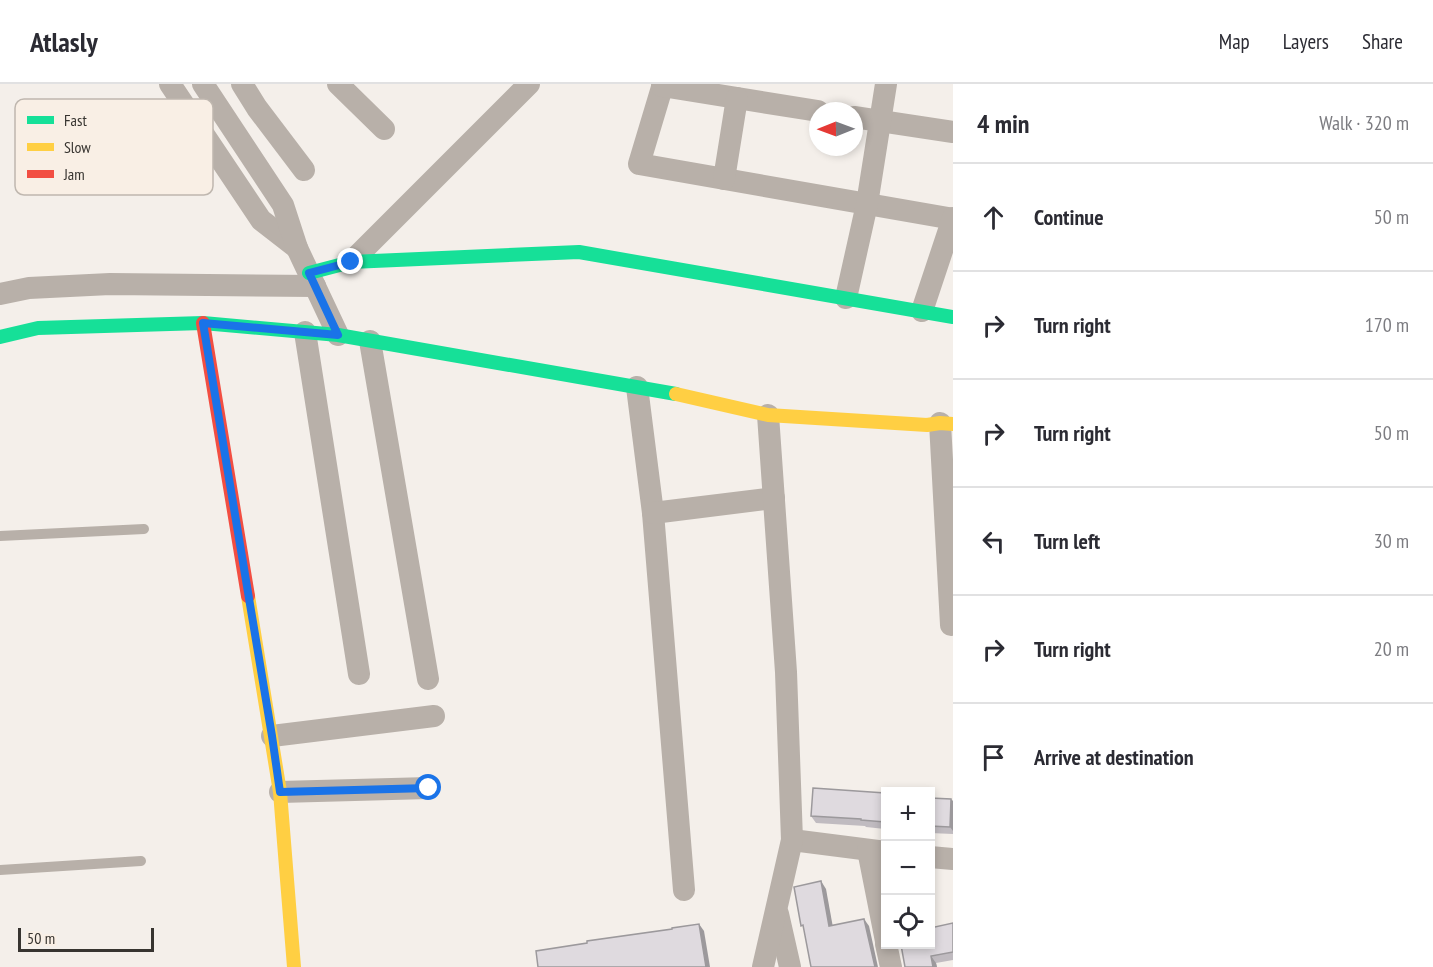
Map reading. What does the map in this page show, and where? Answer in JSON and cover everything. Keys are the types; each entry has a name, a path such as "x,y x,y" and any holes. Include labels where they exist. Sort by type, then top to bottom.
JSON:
{"street":[{"path":"203,84 213,99"},
{"path":"338,84 384,129"},
{"path":"0,294 29,288 110,284 312,280 351,262 529,84"},
{"path":"846,298 867,204 886,84"},
{"path":"809,110 662,85 639,164 953,219 922,311"},
{"path":"247,86 257,108 304,171"},
{"path":"724,179 737,98"},
{"path":"213,99 283,205 297,248 338,335"},
{"path":"863,118 953,132"},
{"path":"213,143 261,220 297,248"},
{"path":"351,262 579,252 953,317"},
{"path":"203,323 280,792 294,967"},
{"path":"0,337 38,328 203,323 305,332 338,335 637,387 768,415 927,425 946,423 951,625"},
{"path":"305,332 359,674"},
{"path":"370,341 428,678"},
{"path":"637,387 653,513 684,890"},
{"path":"763,967 792,840 786,672 768,415"},
{"path":"653,513 774,498"},
{"path":"272,736 435,716"},
{"path":"280,792 429,788"},
{"path":"792,840 877,851 881,895"},
{"path":"935,857 953,859"},
{"path":"777,910 790,967"},
{"path":"887,949 891,967"}],"lane":[{"path":"0,536 144,529"},
{"path":"0,870 141,861"}],"building":[{"path":"813,788 881,793 881,822 811,816"},
{"path":"935,798 951,799 950,827 935,826"},
{"path":"821,881 829,926 864,919 875,967 811,967 794,887"},
{"path":"953,923 953,952 931,956 933,967 905,967 902,949 935,949 935,927"},
{"path":"699,924 706,967 538,967 536,951"}],"traffic: fast":[{"path":"309,273 351,262 579,252 953,317"},
{"path":"0,337 38,328 203,323 338,335 676,394"}],"traffic: slow":[{"path":"676,394 768,415 927,425 953,424"},
{"path":"248,596 280,792 294,967"}],"traffic: jam":[{"path":"203,323 248,596"}],"route":[{"path":"351,262 309,273 338,335 203,323 280,792 429,788"}]}
